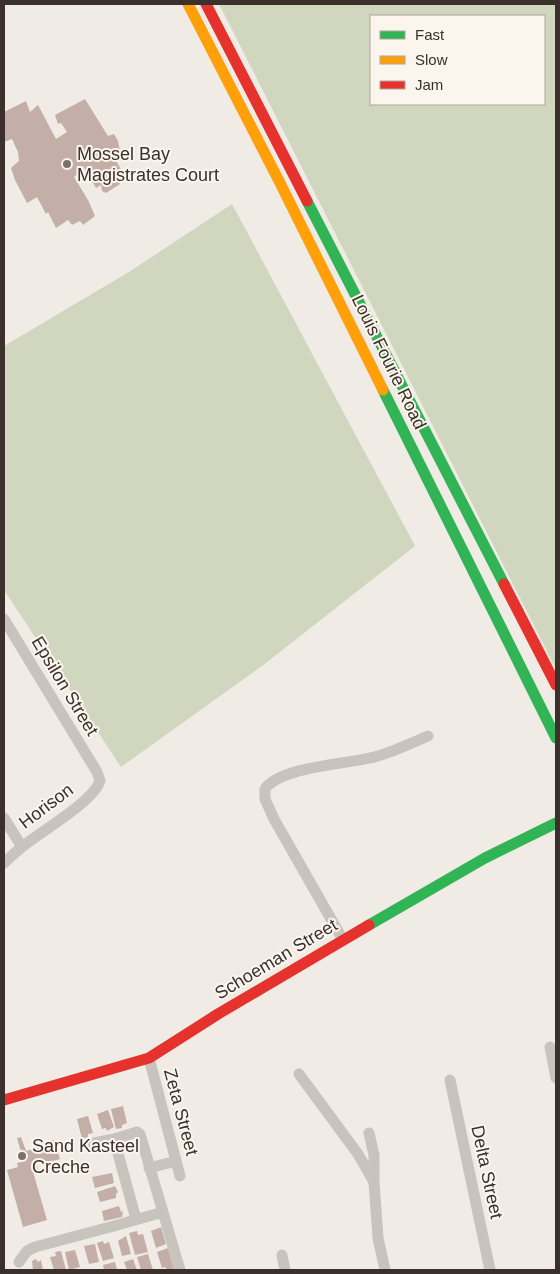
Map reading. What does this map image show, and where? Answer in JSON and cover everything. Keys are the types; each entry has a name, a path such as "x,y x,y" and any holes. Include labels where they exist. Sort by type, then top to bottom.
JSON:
{"main road":[{"name":"Louis Fourie Road","path":"188,4 279,181 556,738"},
{"name":"Louis Fourie Road","path":"206,4 556,685"},
{"name":"Schoeman Street","path":"4,1100 149,1058 218,1014 485,858 556,823"}],"street":[{"name":"Epsilon Street","path":"4,619 97,772"},
{"path":"343,940 274,819 264,799 265,788 276,779 293,772 372,758 428,736"},
{"name":"Horison","path":"4,863 94,792 100,781 97,772"},
{"path":"4,818 22,847"},
{"path":"550,1047 556,1078"},
{"name":"Zeta Street","path":"149,1058 180,1176"},
{"path":"299,1074 358,1154 374,1182"},
{"name":"Delta Street","path":"450,1080 490,1270"},
{"path":"89,1144 137,1132 140,1134 180,1270"},
{"path":"369,1133 374,1155 378,1238 385,1270"},
{"path":"114,1139 136,1219"},
{"path":"150,1168 176,1161"},
{"path":"19,1262 27,1251 34,1246 163,1212"},
{"path":"282,1255 285,1270"}],"green space":[{"path":"219,4 556,4 556,669"},
{"path":"232,204 415,546 262,666 121,767 4,590 4,346 129,272"}],"building":[{"name":"Mossel Bay Magistrates Court","path":"85,99 108,136 114,134 118,141 120,151 113,155 124,175 117,178 120,184 106,193 102,191 101,185 96,188 83,166 77,170 79,173 74,177 95,216 83,225 80,221 72,225 68,220 56,228 48,212 46,214 37,197 27,203 15,180 11,168 19,161 18,152 12,139 4,142 4,112 26,101 30,112 38,105 56,139 67,132 61,123 58,124 55,115"},
{"path":"123,1106 127,1123 122,1125 122,1128 116,1129 111,1109"},
{"path":"108,1110 114,1127 107,1131 106,1128 102,1129 97,1114"},
{"path":"88,1116 93,1133 88,1134 88,1137 82,1139 77,1119"},
{"path":"21,1137 26,1151 40,1147 39,1144 54,1140 60,1159 41,1164 40,1160 36,1161 38,1170 33,1172 47,1220 23,1227 7,1170 18,1167 17,1163 21,1162 19,1156 22,1155 17,1138"},
{"path":"112,1173 114,1183 95,1188 92,1177"},
{"path":"115,1186 118,1192 116,1198 100,1202 97,1192"},
{"path":"119,1206 121,1212 123,1211 122,1217 104,1221 102,1211"},
{"path":"161,1227 166,1244 156,1248 151,1231"},
{"path":"137,1231 138,1235 143,1234 148,1252 135,1255 129,1233"},
{"path":"126,1236 131,1254 122,1256 118,1241"},
{"path":"103,1241 104,1244 109,1242 114,1258 103,1261 97,1243"},
{"path":"95,1244 99,1262 89,1264 84,1246"},
{"path":"168,1248 174,1269 168,1270 165,1267 162,1268 157,1252"},
{"path":"75,1250 80,1267 69,1270 65,1252"},
{"path":"61,1251 66,1270 54,1270 50,1257 56,1256 55,1252"},
{"path":"148,1254 153,1270 141,1270 137,1257"},
{"path":"36,1259 38,1262 41,1260 43,1270 33,1270 32,1261"},
{"path":"133,1259 137,1270 127,1270 124,1262"},
{"path":"115,1262 117,1270 104,1270 103,1265"}],"traffic: fast":[{"path":"307,201 504,584"},
{"path":"383,390 556,738"},
{"path":"369,925 485,858 556,823"}],"traffic: slow":[{"path":"188,4 383,390"}],"traffic: jam":[{"path":"206,4 307,201"},
{"path":"504,584 556,685"},
{"path":"4,1100 149,1058 218,1014 369,925"}],"place":[{"name":"Mossel Bay Magistrates Court","path":"67,164"},
{"name":"Sand Kasteel Creche","path":"22,1156"}]}
